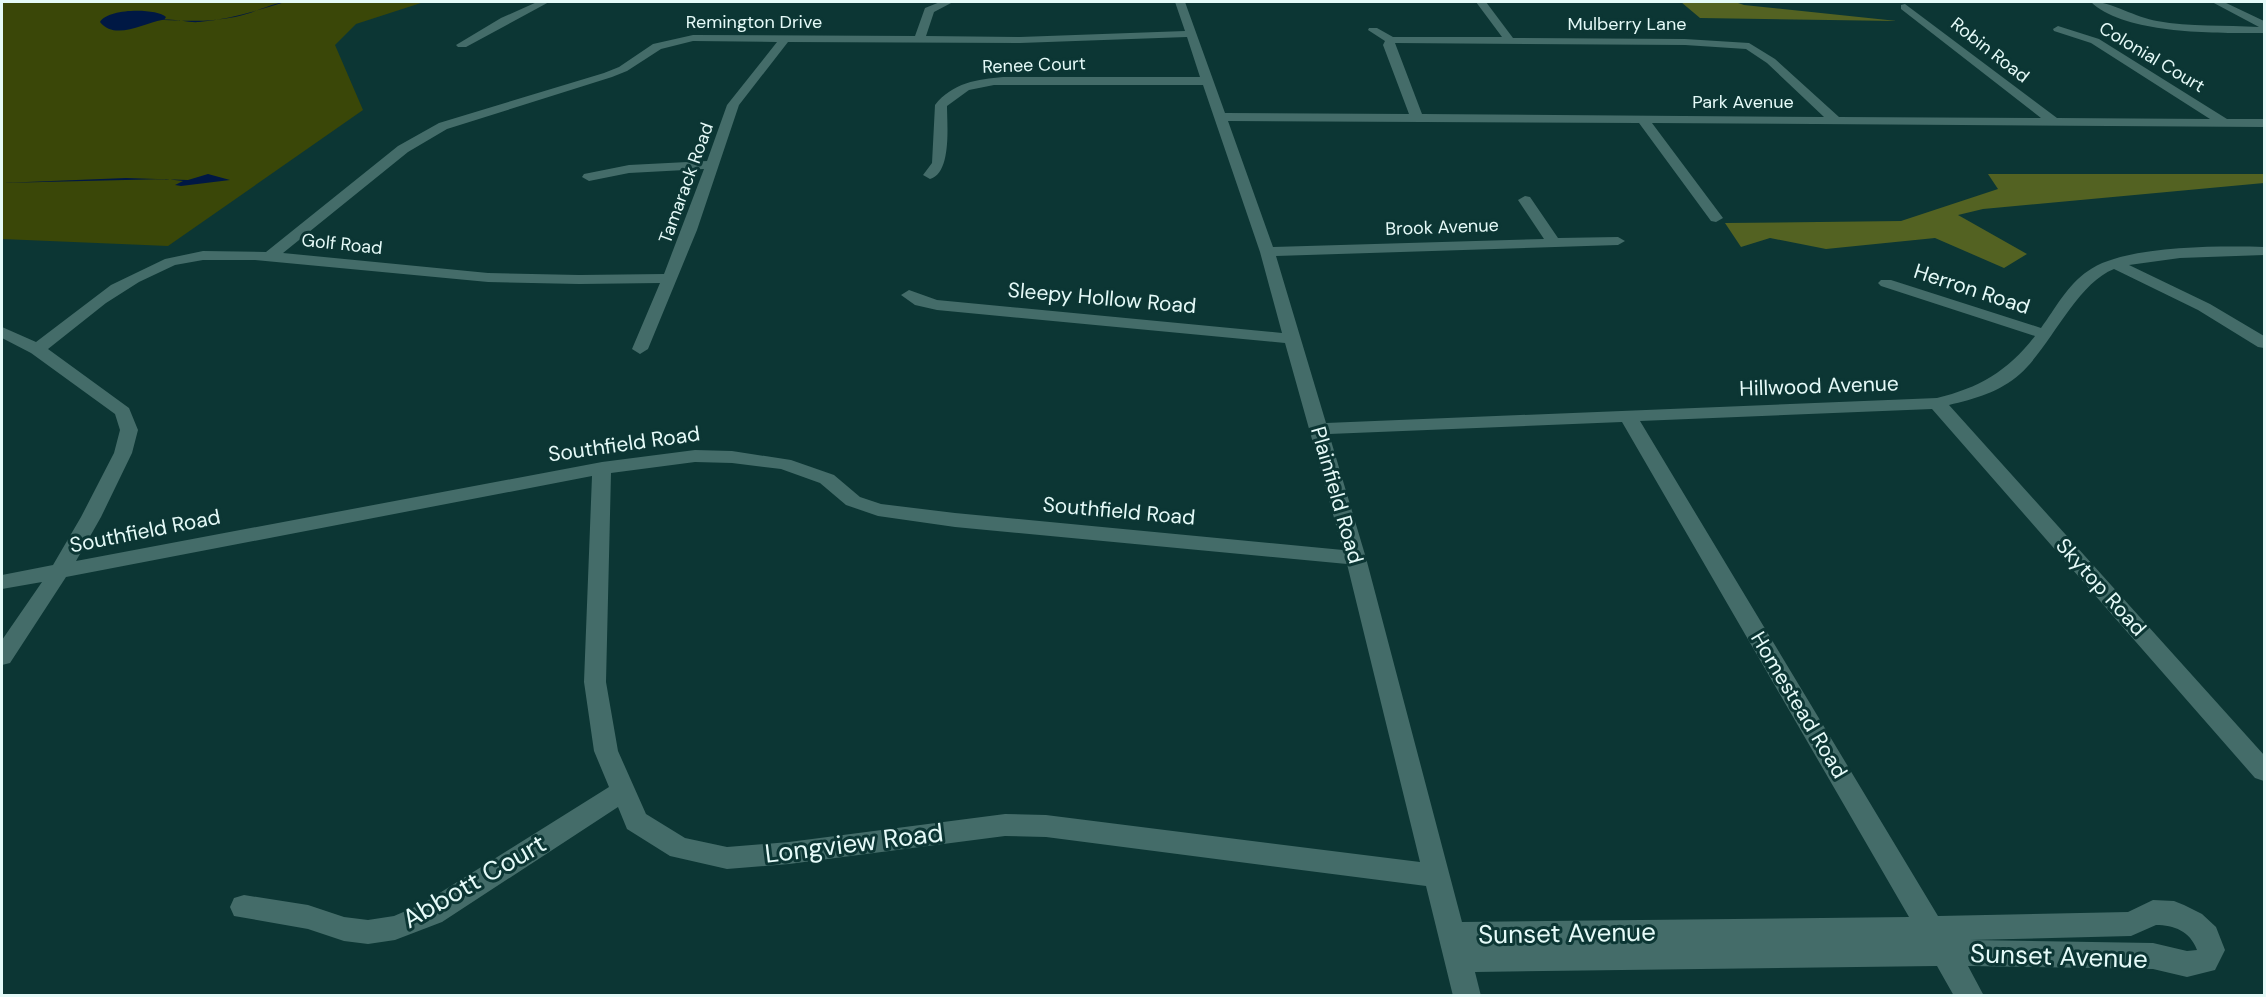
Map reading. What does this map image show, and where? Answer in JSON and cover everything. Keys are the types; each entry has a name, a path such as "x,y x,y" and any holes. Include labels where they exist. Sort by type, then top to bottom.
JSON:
{"street":[{"path":"462,45 505,20 544,2"},
{"path":"919,40 929,10 948,2"},
{"name":"Plainfield Road","path":"1180,2 1267,252 1356,558 1467,996"},
{"path":"1481,2 1510,41"},
{"path":"2096,2 2122,16 2139,21 2177,26 2265,30"},
{"path":"2217,2 2265,26"},
{"name":"Robin Road","path":"1905,7 2054,122"},
{"name":"Colonial Court","path":"2058,29 2095,41 2225,123"},
{"name":"Mulberry Lane","path":"1373,30 1391,40 1685,42 1749,46 1771,62 1835,120"},
{"name":"Remington Drive","path":"269,256 413,141 442,126 608,75 623,69 666,43 702,38 1020,40 1191,34"},
{"name":"Tamarack Road","path":"640,349 714,165 733,105 784,40"},
{"path":"1391,40 1389,45 1417,118"},
{"name":"Renee Court","path":"930,175 939,163 941,105 956,93 974,85 1013,80 1207,81"},
{"name":"Park Avenue","path":"1221,117 2265,123"},
{"path":"1642,119 1716,218"},
{"path":"589,177 629,169 714,165"},
{"path":"1525,200 1554,243"},
{"name":"Brook Avenue","path":"1267,252 1618,242"},
{"name":"Hillwood Avenue","path":"1318,429 1937,403 1978,393 2003,380 2019,368 2084,282 2102,268 2148,258 2265,251"},
{"name":"Golf Road","path":"37,349 127,282 150,270 195,257 269,256 493,278 589,280 669,278"},
{"path":"2115,264 2194,302 2265,343"},
{"name":"Herron Road","path":"1886,283 2044,334"},
{"name":"Sleepy Hollow Road","path":"909,295 921,302 937,305 1292,339"},
{"path":"2,332 37,349 123,412 129,430 123,453 59,572 2,657"},
{"name":"Skytop Road","path":"1937,403 2265,771"},
{"name":"Homestead Road","path":"1628,416 1970,996"},
{"name":"Southfield Road","path":"2,582 603,468 695,456 732,457 784,464 827,479 853,501 878,510 956,520 1356,558"},
{"name":"Longview Road","path":"603,468 595,682 606,751 636,821 679,848 727,858 789,853 1005,825 1084,831 1437,876"},
{"name":"Abbott Court","path":"244,907 308,917 344,929 368,932 395,928 432,913 622,791"},
{"name":"Sunset Avenue","path":"2157,912 2179,916 2194,923 2216,943 2220,954 2218,964 2202,970 2173,964 2153,956 1455,947 2131,924 2139,917 2157,912"}],"green space":[{"path":"2,2 424,2 356,24 335,45 363,110 168,246 2,239"},
{"path":"1681,2 1735,2 1744,5 1897,21 1700,18"},
{"path":"1988,174 2264,174 2264,183 1983,209 1958,215 2027,254 2004,268 1935,238 1826,249 1770,238 1741,247 1725,223 1901,221 1998,189"}],"water":[{"path":"257,10 241,16 215,20 232,17"},
{"path":"132,11 161,14 166,17 164,20 121,31 106,27 100,22 112,14"},
{"path":"208,174 230,180 181,186 175,185 183,181 169,179 188,180"},
{"path":"126,178 161,179 2,183"}]}
